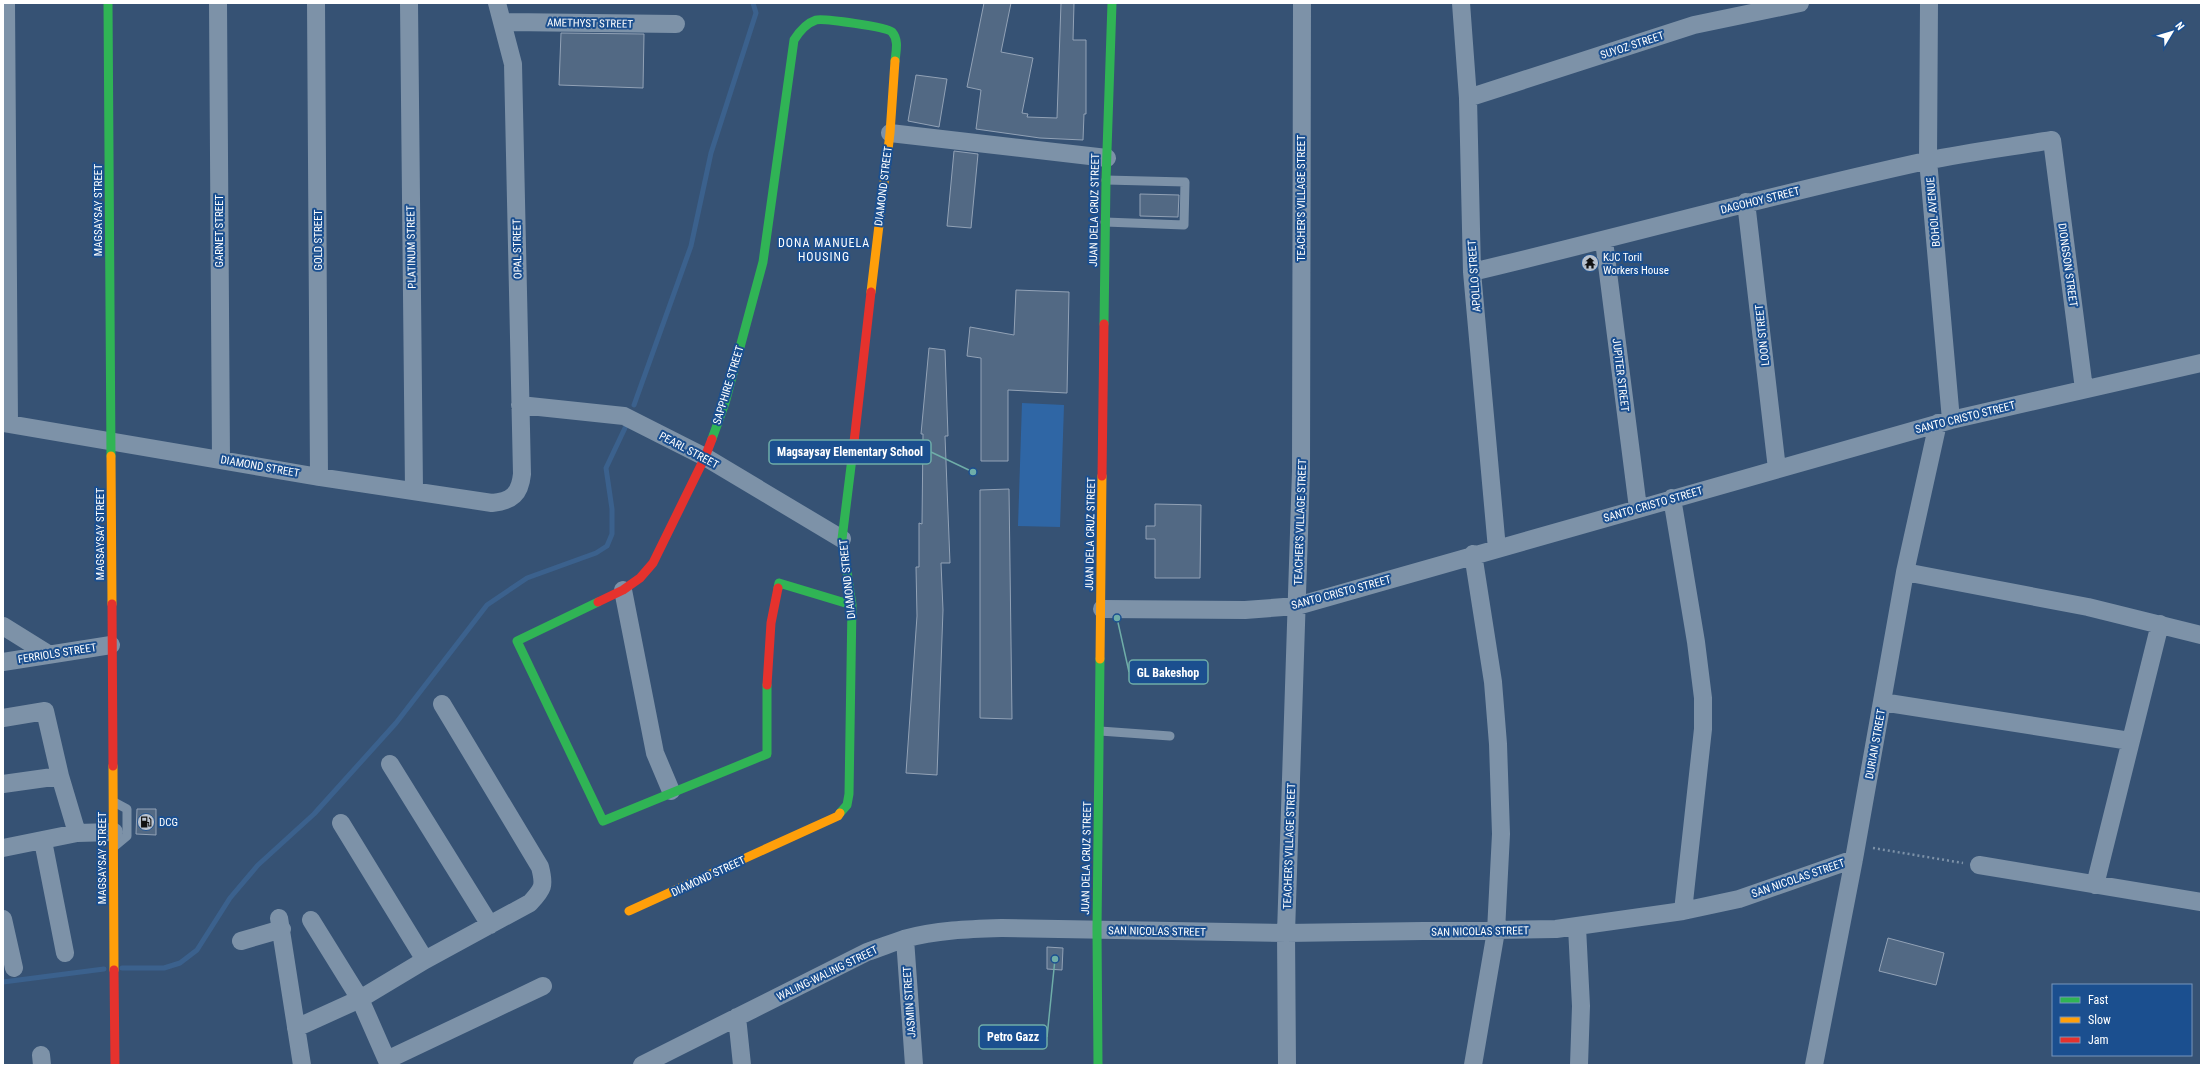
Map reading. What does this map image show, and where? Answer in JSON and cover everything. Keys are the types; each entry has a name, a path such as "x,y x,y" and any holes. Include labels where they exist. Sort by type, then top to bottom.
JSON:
{"street":[{"path":"6,3 6,423"},
{"name":"MAGSAYSAY STREET","path":"108,3 112,441 111,645 115,1065"},
{"name":"GARNET STREET","path":"218,3 221,460"},
{"name":"GOLD STREET","path":"316,3 319,476"},
{"name":"PLATINUM STREET","path":"409,3 414,490"},
{"name":"OPAL STREET","path":"497,3 513,64 522,474 521,487 515,494"},
{"name":"JUAN DELA CRUZ STREET","path":"1098,1065 1097,930 1102,609 1105,222 1112,3"},
{"name":"TEACHER'S VILLAGE STREET","path":"1287,1065 1286,933 1297,606 1302,370 1300,182 1302,3"},
{"name":"APOLLO STREET","path":"1461,3 1468,98 1472,272 1497,549"},
{"name":"SUYOZ STREET","path":"1468,98 1694,25 1800,3"},
{"name":"BOHOL AVENUE","path":"1929,3 1928,160 1944,421"},
{"name":"SAPPHIRE STREET","path":"671,791 603,821 517,641 623,590 640,578 653,563 705,457 725,403 763,262 794,40 799,31 817,20 881,27 891,31 897,40"},
{"name":"AMETHYST STREET","path":"503,22 676,24"},
{"name":"DIAMOND STREET","path":"629,912 838,816 847,805 850,787 852,605 842,539 890,132 897,40"},
{"path":"890,132 1107,158"},
{"name":"DAGOHOY STREET","path":"1472,272 1604,241 1746,202 1928,160 2052,140"},
{"name":"DIONGSON STREET","path":"2052,140 2084,389"},
{"name":"LOON STREET","path":"1746,202 1777,469"},
{"name":"JUPITER STREET","path":"1604,241 1638,508"},
{"name":"SANTO CRISTO STREET","path":"1102,609 1245,610 1297,606 1473,554 1497,549 1944,421 2201,363"},
{"name":"PEARL STREET","path":"520,405 624,416 705,457 842,539"},
{"name":"DURIAN STREET","path":"1814,1065 1855,852 1905,572 1944,421"},
{"name":"DIAMOND STREET","path":"6,423 221,460 492,503 506,502 515,494"},
{"path":"1672,498 1696,642 1703,698 1703,729 1683,911"},
{"path":"1473,554 1493,682 1498,744 1501,834 1496,931 1474,1065"},
{"path":"1905,572 2088,607 2201,635"},
{"path":"623,590 655,753 671,791 767,754 770,623 773,600 779,583 852,605"},
{"path":"2095,885 2160,624"},
{"path":"3,626 48,654"},
{"name":"FERRIOLS STREET","path":"3,662 111,645"},
{"path":"1882,702 2130,741"},
{"path":"296,1028 360,999 425,960 530,903 540,892 544,881 540,867 442,704"},
{"path":"3,718 45,711 60,776 77,833"},
{"path":"390,764 490,925"},
{"path":"3,784 60,776"},
{"path":"341,823 425,960"},
{"path":"3,848 77,833 114,839"},
{"path":"43,841 65,953"},
{"name":"SAN NICOLAS STREET","path":"1097,930 1286,933 1496,931 1577,927 1683,911 1739,898 1855,852"},
{"path":"1979,866 2201,902"},
{"path":"3,919 14,968"},
{"path":"311,920 360,999 388,1062 543,986"},
{"path":"241,941 280,924 302,1065"},
{"path":"1577,927 1581,1006 1578,1065"},
{"name":"WALING-WALING STREET","path":"642,1065 867,952 905,939 967,929 1097,930"},
{"name":"JASMIN STREET","path":"905,939 914,1065"},
{"path":"737,1017 742,1065"}],"lane":[{"path":"1105,222 1184,225 1184,182 1106,180"},
{"path":"1100,731 1170,736"},
{"path":"113,802 127,809 127,836 114,839"}],"path":[{"path":"1855,852 1979,866"}],"shaded area":[{"path":"1022,403 1064,405 1060,527 1018,526"}],"building":[{"path":"984,3 1011,3 1001,52 1033,58 1022,113 1028,114 1027,117 1057,118 1061,3 1074,3 1073,40 1086,40 1086,114 1084,114 1083,140 1040,138 976,129 981,90 967,87"},
{"path":"561,33 644,34 643,88 559,85"},
{"path":"916,75 947,79 939,127 908,121"},
{"path":"954,151 978,154 971,228 947,226"},
{"path":"1140,194 1179,195 1178,217 1140,216"},
{"path":"1016,290 1069,292 1067,393 1008,390 1008,461 981,461 981,358 967,356 970,327 1014,335"},
{"path":"929,348 945,350 948,436 945,436 950,563 941,563 943,610 937,775 906,773 917,616 916,567 919,567 919,523 922,524 923,434 921,434"},
{"path":"1009,489 1012,719 980,718 980,490"},
{"path":"1155,504 1201,505 1200,578 1155,578 1155,539 1146,539 1146,526 1155,526"},
{"name":"DCG","path":"137,809 156,809 156,835 136,834"},
{"path":"1888,938 1944,953 1936,985 1879,971"},
{"path":"1047,947 1063,948 1062,970 1047,969"}],"waterway":[{"path":"634,405 691,246 711,153 756,13 753,3"},
{"path":"122,968 164,968 180,963 197,950 230,898 258,865 314,814 396,723 487,605 527,578 596,553 607,546 612,534 612,509 606,468 625,428"},
{"path":"3,982 104,969"}],"traffic: fast":[{"path":"108,3 111,456"},
{"path":"1104,324 1106,180 1112,3"},
{"path":"712,439 725,403 763,262 794,40 809,23 816,20 868,25 892,32 896,38 895,61"},
{"path":"840,813 847,805 849,794 852,605 842,539 854,442"},
{"path":"778,588 779,583 852,605"},
{"path":"598,602 517,641 603,821 767,754 767,685"},
{"path":"1098,1065 1097,929 1100,659"}],"traffic: slow":[{"path":"871,292 890,133 895,61"},
{"path":"111,456 112,604"},
{"path":"1100,659 1102,476"},
{"path":"113,766 114,970"},
{"path":"629,911 838,816 840,813"}],"traffic: jam":[{"path":"854,442 871,292"},
{"path":"1102,476 1104,324"},
{"path":"598,602 623,590 640,578 653,563 705,457 712,439"},
{"path":"767,685 771,623 778,588"},
{"path":"112,604 113,766"},
{"path":"114,970 115,1065"}],"place":[{"name":"KJC Toril Workers House","path":"1590,263"},
{"name":"Magsaysay Elementary School","path":"973,472"},
{"name":"GL Bakeshop","path":"1117,618"},
{"name":"DCG","path":"146,822"},
{"name":"Petro Gazz","path":"1055,959"}],"district":[{"name":"DONA MANUELA HOUSING","path":"824,250"}]}
